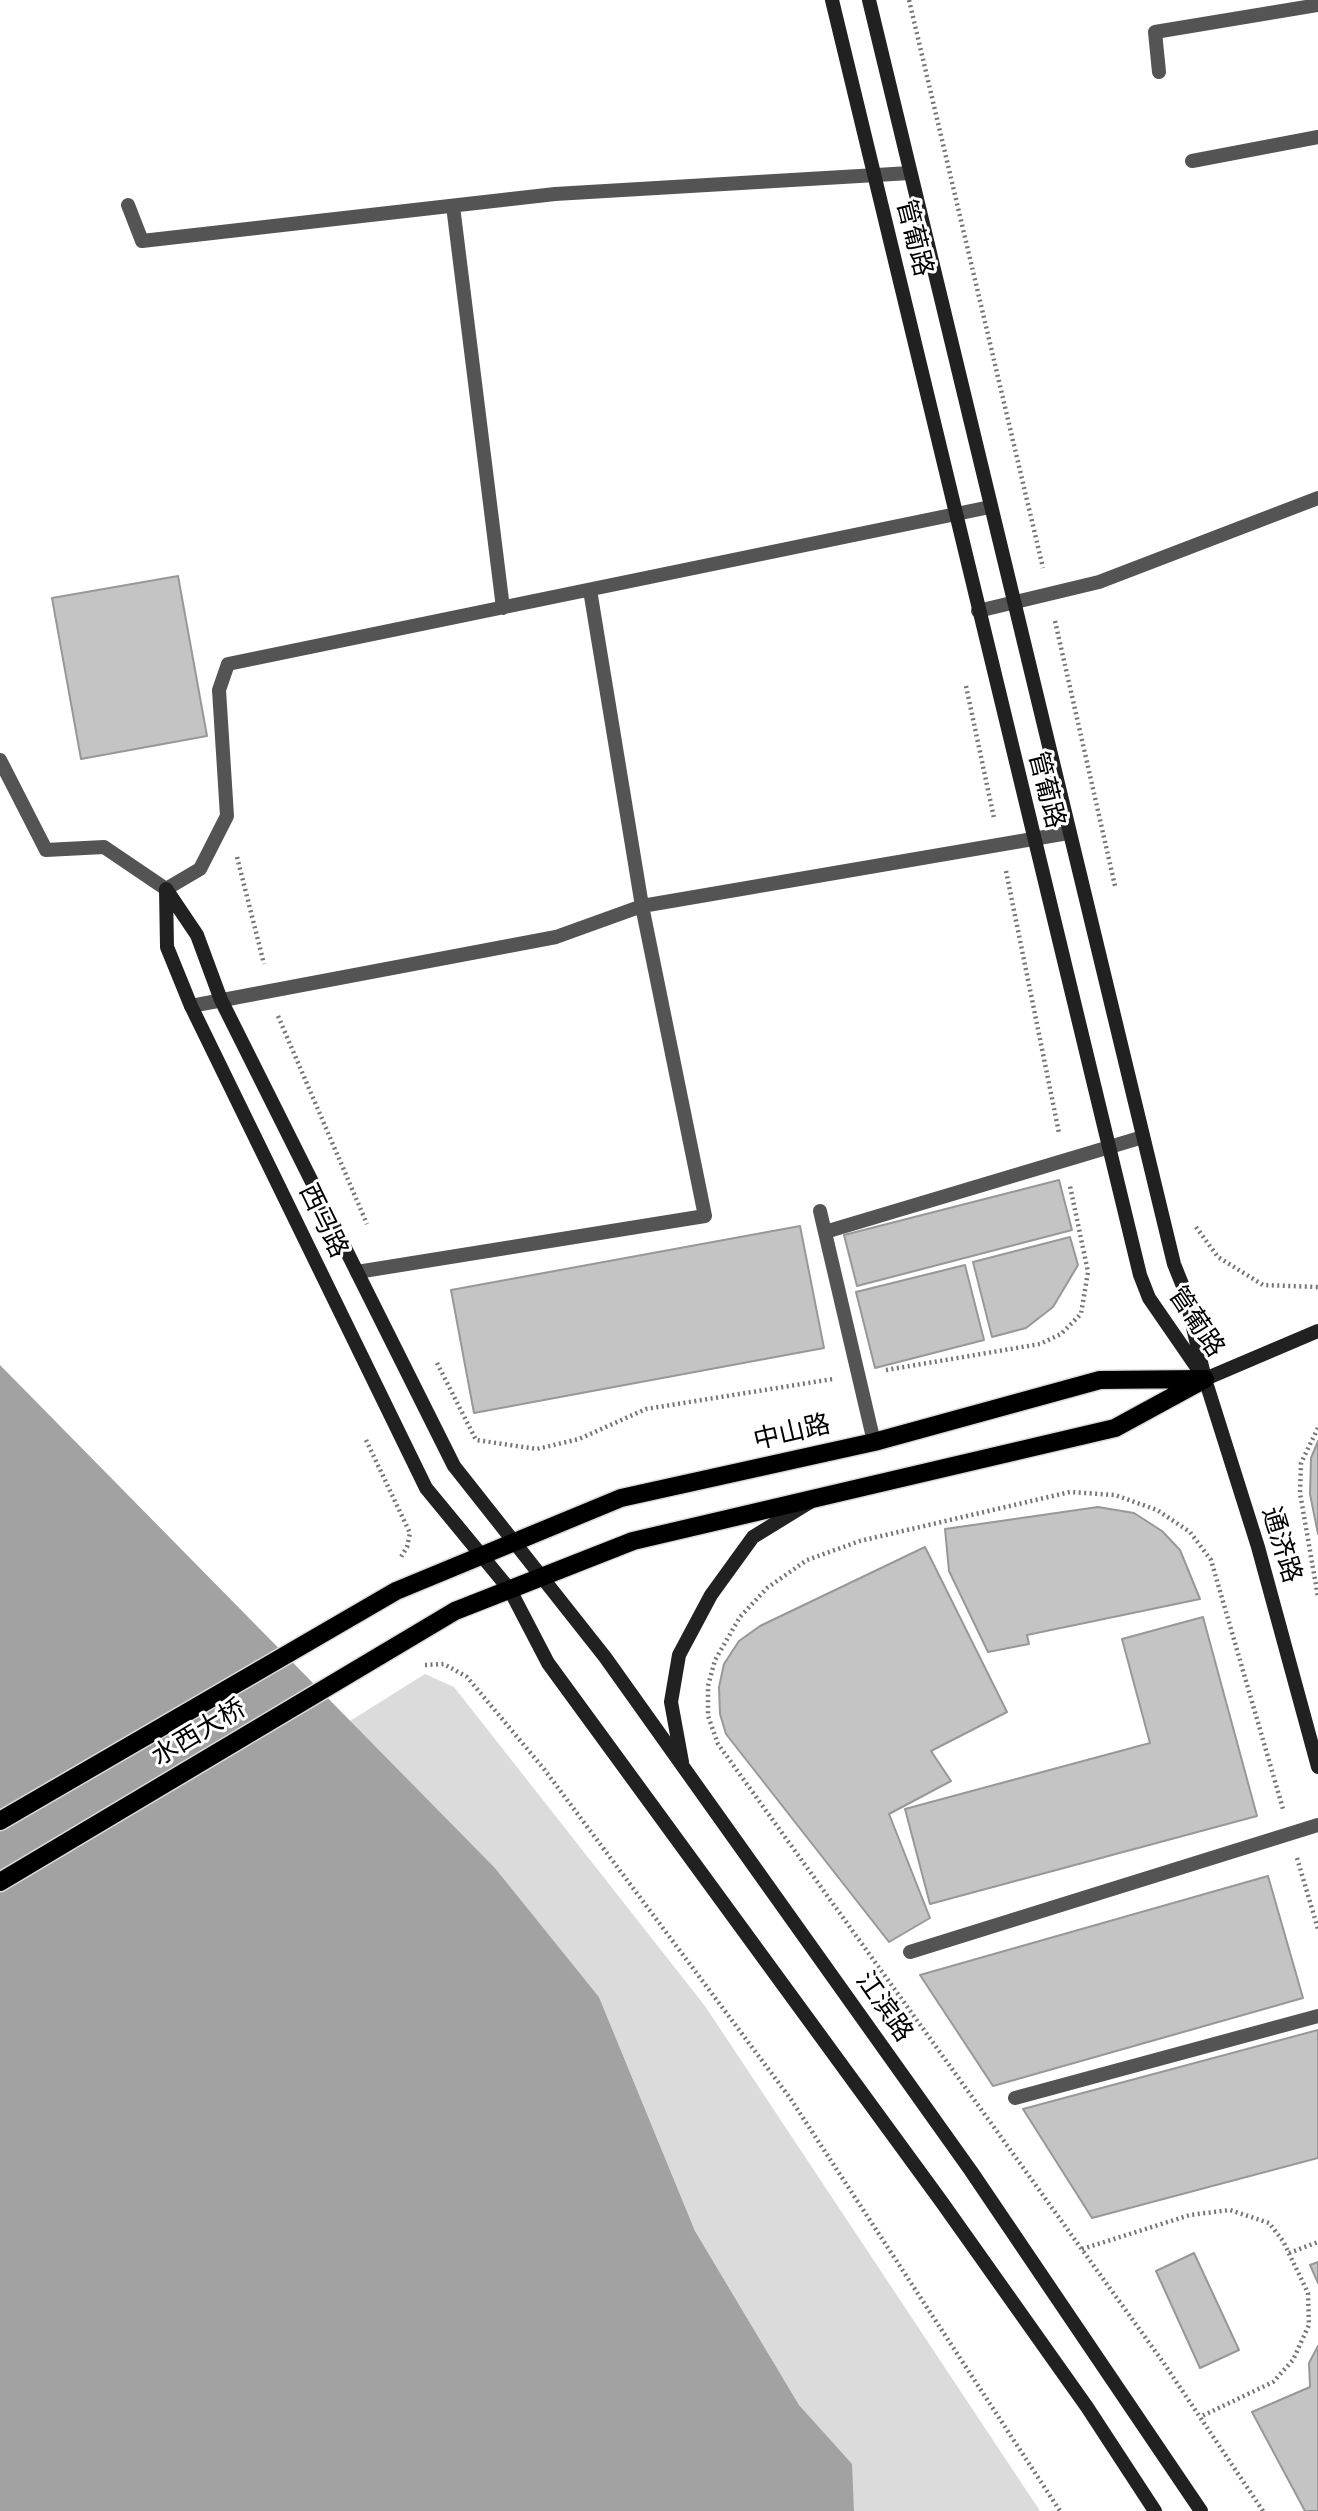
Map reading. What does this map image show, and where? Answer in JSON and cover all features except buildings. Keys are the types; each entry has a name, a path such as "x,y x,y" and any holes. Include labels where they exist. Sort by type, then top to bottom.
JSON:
{"main road":[{"name":"中山路","path":"404,1587 621,1498 874,1441 1100,1380 1205,1379"},
{"name":"中山路","path":"426,1629 455,1611 543,1579 633,1541 1115,1428 1205,1379"},
{"name":"水西大桥","path":"0,1821 404,1587"},
{"name":"水西大桥","path":"0,1882 426,1629"}],"street":[{"name":"管葡路","path":"832,0 1033,839 1144,1286 1205,1379"},
{"name":"管葡路","path":"869,0 1068,833 1205,1379"},
{"path":"1159,72 1155,32 1318,5"},
{"path":"1192,162 1318,137"},
{"path":"128,205 142,242 555,194 910,173"},
{"path":"453,206 503,608"},
{"path":"978,611 1099,582 1318,498"},
{"path":"166,889 200,869 226,816 219,690 228,664 990,507"},
{"path":"356,1272 705,1216 642,906 590,590"},
{"name":"西马路","path":"0,760 46,850 104,847 166,889 197,935 221,1000 454,1466 513,1541"},
{"path":"191,1006 556,937 642,906 1068,833"},
{"name":"西马路","path":"166,889 167,947 191,1006 426,1488 510,1590"},
{"path":"825,1232 1143,1137"},
{"path":"820,1211 874,1441"},
{"name":"中山路","path":"1205,1379 1318,1331"},
{"name":"通济路","path":"1205,1379 1258,1547 1318,1766"},
{"path":"683,1767 671,1702 679,1655 711,1595 753,1537 816,1498"},
{"name":"江滨路","path":"513,1541 605,1657 971,2171 1201,2511"},
{"path":"510,1590 548,1663 941,2201 1087,2407 1155,2511"},
{"path":"910,1952 1318,1825"},
{"path":"1015,2098 1318,2016"}],"path":[{"path":"909,0 1118,900"},
{"path":"435,1358 476,1440 537,1449 579,1439 646,1409 1040,1344 1061,1334 1081,1314 1088,1272 965,682"},
{"path":"226,816 281,1027 387,1265"},
{"path":"1192,1219 1218,1257 1263,1285 1318,1287"},
{"path":"1318,1427 1301,1463 1300,1493 1318,1597"},
{"path":"366,1440 410,1534 407,1548 398,1561"},
{"path":"1262,2511 1200,2417 1082,2249 718,1744 708,1716 708,1686 715,1660 740,1617 767,1588 807,1560 860,1541 1070,1492 1115,1495 1157,1510 1190,1532 1211,1560 1318,1929"},
{"path":"444,1664 467,1677 544,1769 789,2098 1060,2511"},
{"path":"1082,2249 1190,2215 1230,2210 1269,2223 1289,2253 1308,2293 1309,2325 1293,2360 1273,2382 1200,2417"},
{"path":"1289,2253 1318,2242"}],"shaded area":[{"path":"0,1365 495,1868 599,1997 695,2231 799,2405 852,2464 854,2511 0,2511"},
{"path":"425,1674 454,1687 705,2006 1040,2511 854,2511 851,2464 799,2405 695,2231 599,1997 495,1868 350,1721"}]}
